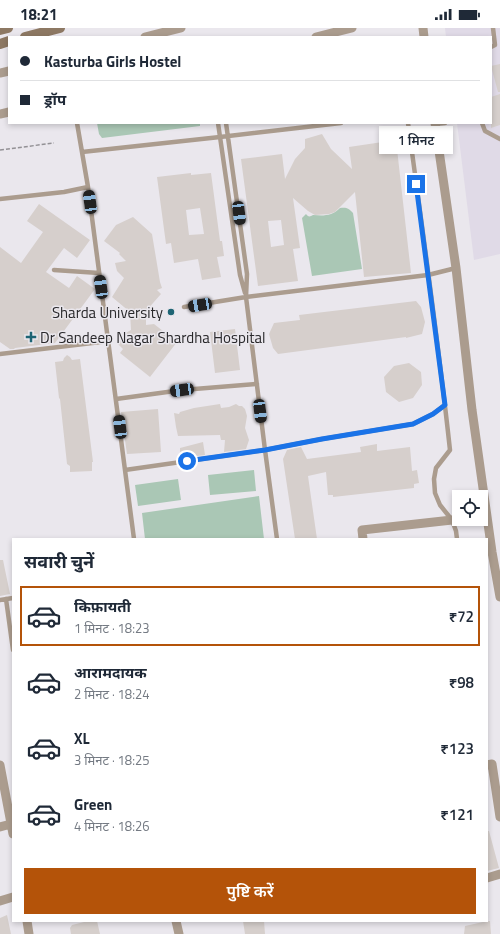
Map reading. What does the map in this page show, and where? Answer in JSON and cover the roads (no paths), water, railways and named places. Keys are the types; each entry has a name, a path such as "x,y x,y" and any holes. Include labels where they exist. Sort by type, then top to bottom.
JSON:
{"street":[{"path":"0,30 8,28"},
{"path":"29,36 60,28"},
{"path":"149,36 181,28"},
{"path":"320,36 352,28"},
{"path":"438,124 472,410 496,551 500,596"},
{"path":"363,538 362,530 452,520"},
{"path":"488,765 492,764 500,814"},
{"path":"0,765 12,829"},
{"path":"0,828 11,824"},
{"path":"488,878 500,874"},
{"path":"0,900 12,897"},
{"path":"27,922 29,934"},
{"path":"176,922 179,934"}],"lane":[{"path":"492,46 495,45 493,28"},
{"path":"77,124 88,187 134,538"},
{"path":"218,124 240,275 246,296 277,538"},
{"path":"226,124 247,274 246,296"},
{"path":"82,152 332,124"},
{"path":"408,124 450,450 436,468 434,479 435,493 440,505 452,520"},
{"path":"482,124 485,131 500,139"},
{"path":"0,199 64,192 88,187"},
{"path":"184,307 246,296 428,275 456,268"},
{"path":"54,270 99,273"},
{"path":"0,354 108,341"},
{"path":"116,399 182,390 257,384"},
{"path":"125,470 265,450 413,424 433,414 445,405"},
{"path":"454,526 457,538"},
{"path":"0,600 12,598"},
{"path":"6,599 12,643"}],"place":[{"name":"Sharda University","path":"171,312"},
{"name":"Dr Sandeep Nagar Shardha Hospital","path":"31,337"}]}
